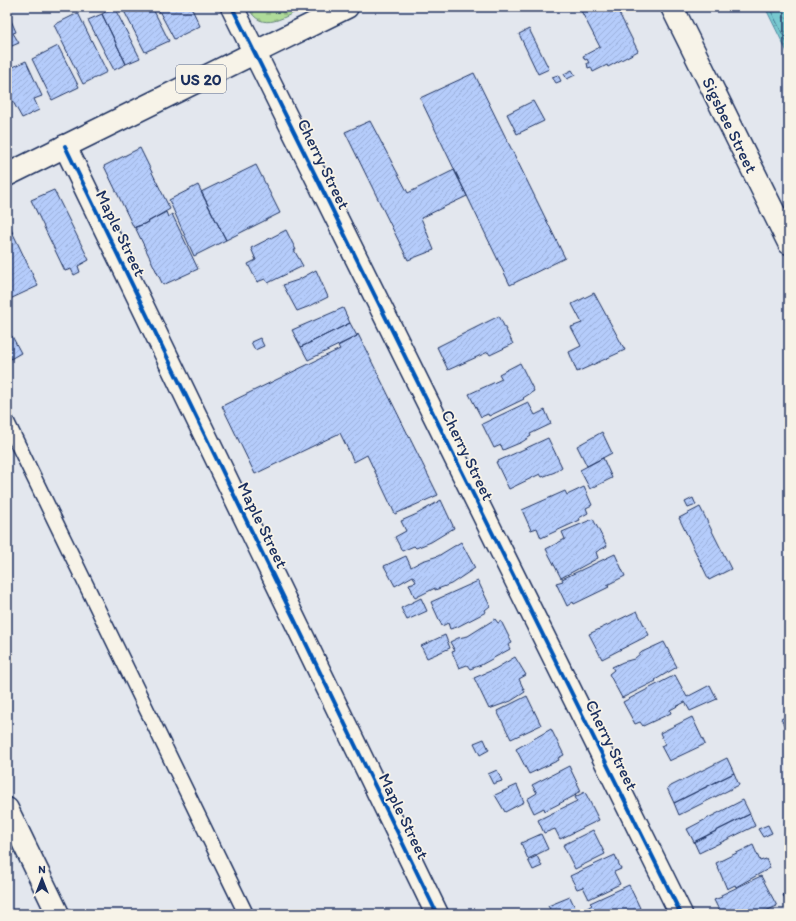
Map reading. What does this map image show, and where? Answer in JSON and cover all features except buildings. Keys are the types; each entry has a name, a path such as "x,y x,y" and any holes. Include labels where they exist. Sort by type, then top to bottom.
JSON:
{"street":[{"name":"Cherry Street","path":"232,7 681,914"},
{"name":"US 20","path":"7,175 347,7"},
{"name":"Sigsbee Street","path":"672,7 789,243"},
{"name":"Maple Street","path":"65,146 437,914"},
{"path":"7,809 58,914"}],"lane":[{"path":"7,422 246,914"}],"green space":[{"path":"248,7 305,7 282,18 267,22 260,20 253,15"}],"water":[{"path":"765,7 789,7 789,56"}],"cycle path":[{"path":"232,7 681,914"},
{"path":"65,146 437,914"}]}
